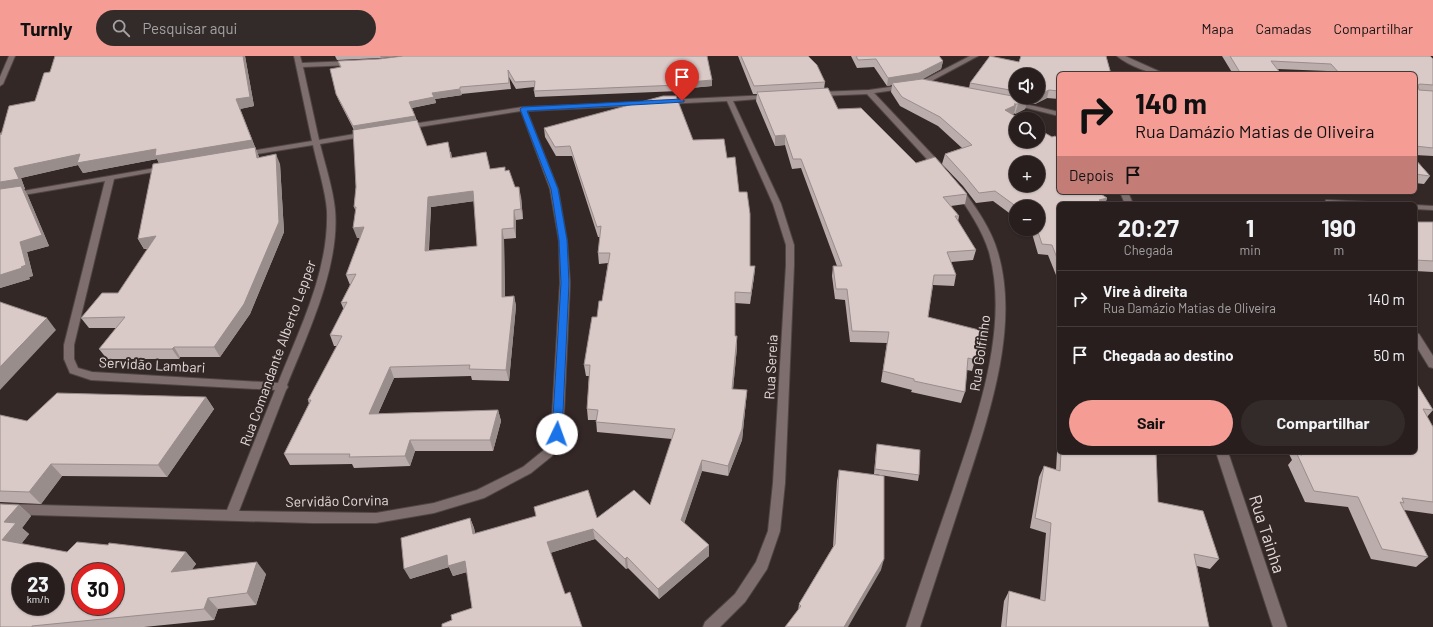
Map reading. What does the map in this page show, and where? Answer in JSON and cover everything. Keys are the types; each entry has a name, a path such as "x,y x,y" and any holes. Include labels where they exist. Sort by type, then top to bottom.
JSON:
{"street":[{"path":"0,84 12,56"},
{"path":"815,94 869,92 920,85 975,56"},
{"path":"1120,56 1135,64 1157,72"},
{"path":"298,61 356,63"},
{"name":"Rua Comandante Alberto Lepper","path":"231,516 283,387 324,272 331,241 331,209 298,61"},
{"path":"920,85 928,87"},
{"name":"Rua Golfinho","path":"869,92 949,179 979,217 991,244 998,278 1000,323 993,371 983,415 913,627"},
{"path":"400,128 523,109 776,96"},
{"name":"Rua Sereia","path":"710,627 740,598 762,565 774,531 779,483 790,265 790,245 786,229 777,204 730,98"},
{"path":"1007,102 1057,114"},
{"name":"Servidão Corvina","path":"0,510 376,518 434,508 480,494 527,470 548,453 557,434 565,283 563,240 554,189 523,109"},
{"path":"240,155 377,132"},
{"path":"0,197 171,167"},
{"name":"Servidão Lambari","path":"110,178 69,344 69,359 74,370 91,376 283,387"},
{"path":"1417,207 1433,208"},
{"path":"1417,339 1433,364"},
{"name":"Rua Tainha","path":"1223,454 1280,627"}],"building":[{"path":"55,56 243,56 250,97 236,99 252,140 155,156 156,149 77,163 80,154 14,168 19,179 0,182 0,134 1,135 9,106 35,101 44,73 50,72"},
{"path":"403,56 707,56 712,80 678,83 679,85 534,91 535,81 515,82 508,70 509,83 460,87 460,89 432,93 434,97 409,102 415,116 353,126 336,94 330,69 341,67 338,61"},
{"path":"741,56 808,56 817,65 825,82 754,86"},
{"path":"856,56 939,56 943,61 919,73 888,78 876,59 858,60"},
{"path":"990,56 1019,62 1021,56 1106,56 1110,72 1057,72 1057,91 1049,90 1045,92 1045,68 1009,68 1009,90 970,83"},
{"path":"1230,56 1430,56 1433,59 1433,85 1418,85 1419,90 1433,91 1433,148 1417,146 1417,72 1338,72 1331,64 1271,61 1279,72 1240,72"},
{"path":"922,79 1009,95 1009,104 1016,105 1005,110 1009,112 1009,148 1045,148 1045,133 1052,137 1055,136 1057,138 1057,194 1101,194 1107,198 1099,200 1102,202 1057,202 1057,258 1052,245 1042,244 1039,236 1045,236 1045,200 1009,201 995,191 979,193 945,154 972,145 940,117 902,97 892,83"},
{"path":"828,88 838,109 861,108 916,163 935,157 967,194 943,197 959,216 955,216 976,250 947,252 956,275 934,275 928,317 983,331 975,360 968,358 965,392 914,381 914,379 883,371 889,332 852,331 847,289 836,289 833,266 842,266 801,159 793,159 785,135 775,136 757,92"},
{"path":"663,96 676,96 693,140 724,139 727,158 735,157 739,192 747,192 750,214 750,266 755,266 751,293 735,292 735,336 737,336 732,389 747,390 742,429 728,466 702,460 681,520 709,545 658,589 627,557 625,559 593,529 547,542 565,594 570,592 582,627 442,627 442,624 452,620 451,615 472,608 465,561 448,566 447,555 404,569 401,538 470,518 473,534 536,516 534,507 588,490 597,518 634,490 650,505 675,429 596,422 598,410 587,409 590,365 584,365 592,317 597,317 599,301 602,301 610,253 598,253 601,226 597,227 570,146 555,147 544,128"},
{"path":"417,120 427,146 448,142 451,158 486,152 490,169 505,167 505,171 509,170 515,187 519,187 521,209 514,210 514,228 502,229 502,297 514,296 506,370 469,369 470,365 390,367 369,414 498,410 490,440 410,440 405,456 349,457 350,454 284,454 311,400 308,400 342,336 330,335 347,302 341,303 356,274 346,275 364,227 353,228 356,207 354,207 356,187 353,130","holes":["473,191 477,246 425,251 428,197"]},
{"path":"255,147 257,158 276,154 279,222 244,304 214,347 174,347 172,349 99,349 125,317 81,318 102,293 118,293 156,236 138,239 153,164"},
{"path":"1417,161 1430,176 1417,174"},
{"path":"21,186 42,235 20,242 26,265 21,267 22,268 0,275 0,189"},
{"path":"1417,222 1433,222 1433,261 1417,260"},
{"path":"0,302 47,318 0,367"},
{"path":"1417,384 1433,410 1423,409 1433,427 1433,502 1402,498 1404,503 1400,502 1428,557 1382,549 1358,497 1314,491 1297,454 1417,454"},
{"path":"57,393 206,397 158,465 51,464 29,492 0,491 0,415 27,421"},
{"path":"877,444 920,450 919,475 875,469"},
{"path":"1061,454 1156,454 1158,502 1203,511 1219,559 1194,554 1209,627 1006,627 1009,591 1045,601 1051,523 1035,518 1044,466 1060,471"},
{"path":"839,470 884,476 884,559 844,627 785,627 801,606 799,604 835,544"},
{"path":"0,504 19,505 4,522 16,523 2,540 67,552 77,542 108,545 109,543 186,552 171,572 257,562 247,593 208,598 204,609 32,627 0,627"}],"route":[{"path":"557,434 565,283 563,240 554,189 523,109 682,101"}]}
